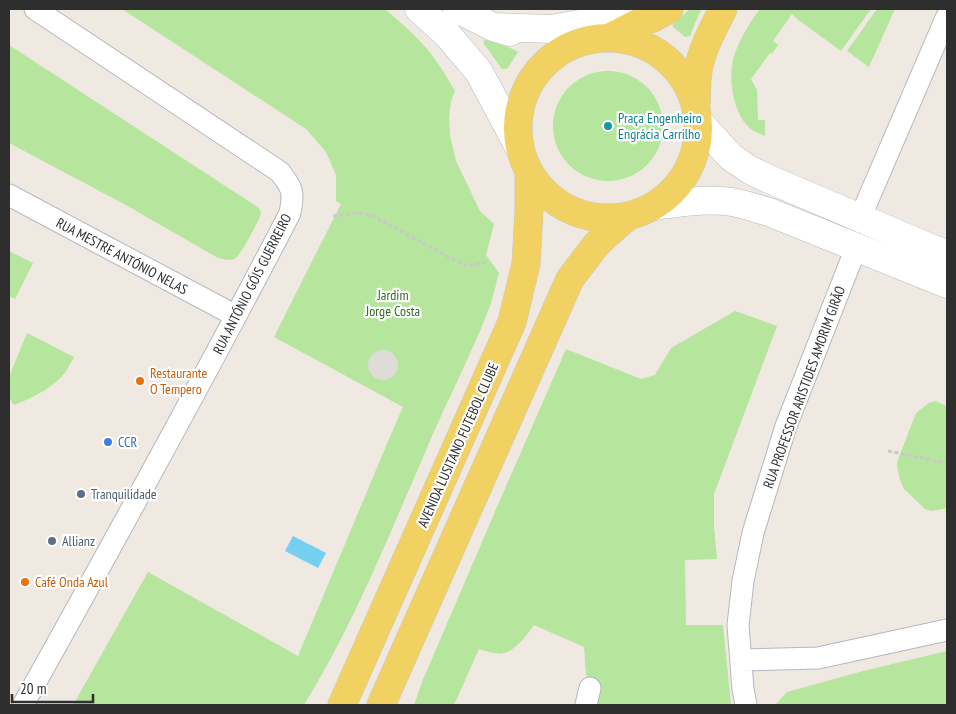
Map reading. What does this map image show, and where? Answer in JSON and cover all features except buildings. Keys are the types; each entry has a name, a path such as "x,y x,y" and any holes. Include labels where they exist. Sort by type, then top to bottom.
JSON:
{"main road":[{"path":"419,9 447,34 480,72 519,147 529,174 548,195 572,211 599,218 627,217"},
{"path":"457,9 493,27 529,37 559,41 597,39 633,42 655,52 674,67 688,87 697,116 731,157 750,170 771,180 947,255"},
{"path":"493,27 551,29 585,23 624,9"},
{"path":"519,147 517,127 526,89 536,72 550,58 566,48 638,24 669,9"},
{"path":"654,206 670,194 683,179 692,161 697,141 698,72 702,53 723,9"},
{"name":"AVENIDA LUSITANO FUTEBOL CLUBE","path":"342,703 512,322 526,264 529,174"},
{"path":"381,705 570,279 596,245 627,217 654,206 696,200 731,202 769,212 947,284"}],"street":[{"name":"RUA ANTÓNIO GÓIS GUERREIRO","path":"24,705 236,316 290,213 293,199 290,184 280,172 35,9"},
{"path":"860,218 947,16"},
{"name":"RUA MESTRE ANTÓNIO NELAS","path":"9,195 236,316"},
{"name":"RUA PROFESSOR ARISTIDES AMORIM GIRÃO","path":"746,705 738,626 743,581 753,533 786,426 856,248"},
{"path":"741,660 818,658 947,630"}],"path":[{"path":"333,216 358,213 371,215 458,262 470,266 486,262"},
{"path":"888,450 947,463"}],"green space":[{"name":"Jardim Jorge Costa","path":"122,9 385,9 429,51 455,91 451,101 449,117 450,135 456,161 480,211 494,224 486,255 499,273 483,324 355,611 304,705 73,705 148,572 298,656 403,407 274,337 341,204 336,201 336,175 326,152 306,129"},
{"path":"690,9 702,9 690,36 685,37 672,26"},
{"path":"760,9 871,9 841,51 792,14 773,41 778,45 751,79 757,90 758,120 765,120 765,136 753,130 739,114 735,104 731,72 740,41"},
{"path":"877,9 895,9 869,67 847,51"},
{"path":"485,40 518,52 508,68 502,69 484,44 483,41"},
{"path":"9,45 259,208 261,213 259,219 237,257 230,260 218,258 124,204 9,143"},
{"path":"608,71 629,75 647,87 659,105 663,126 659,147 647,165 629,177 608,181 587,177 569,165 557,147 553,126 557,105 569,87 587,75"},
{"path":"9,251 33,263 15,299 9,296"},
{"path":"735,311 777,326 714,494 714,527 717,559 685,560 686,625 723,625 731,705 597,705 598,700 586,674 584,647 534,625 521,642 513,649 504,653 498,654 479,649 454,705 414,705 422,682 566,349 641,379 655,375 671,348"},
{"path":"27,333 74,357 66,371 56,382 14,405 9,398 9,377"},
{"path":"935,401 947,406 947,508 932,511 925,509 904,489 900,480 897,462 916,413 929,403"},
{"path":"947,651 947,705 775,705 787,692"}],"shaded area":[{"path":"383,350 394,354 398,365 394,376 383,380 372,376 368,365 372,354"}],"water":[{"path":"293,536 326,553 318,568 285,551"}],"place":[{"name":"Praça Engenheiro Engrácia Carrilho","path":"608,126"},
{"name":"Restaurante O Tempero","path":"140,381"},
{"name":"CCR","path":"108,442"},
{"name":"Tranquilidade","path":"81,494"},
{"name":"Allianz","path":"52,541"},
{"name":"Café Onda Azul","path":"25,582"}]}
